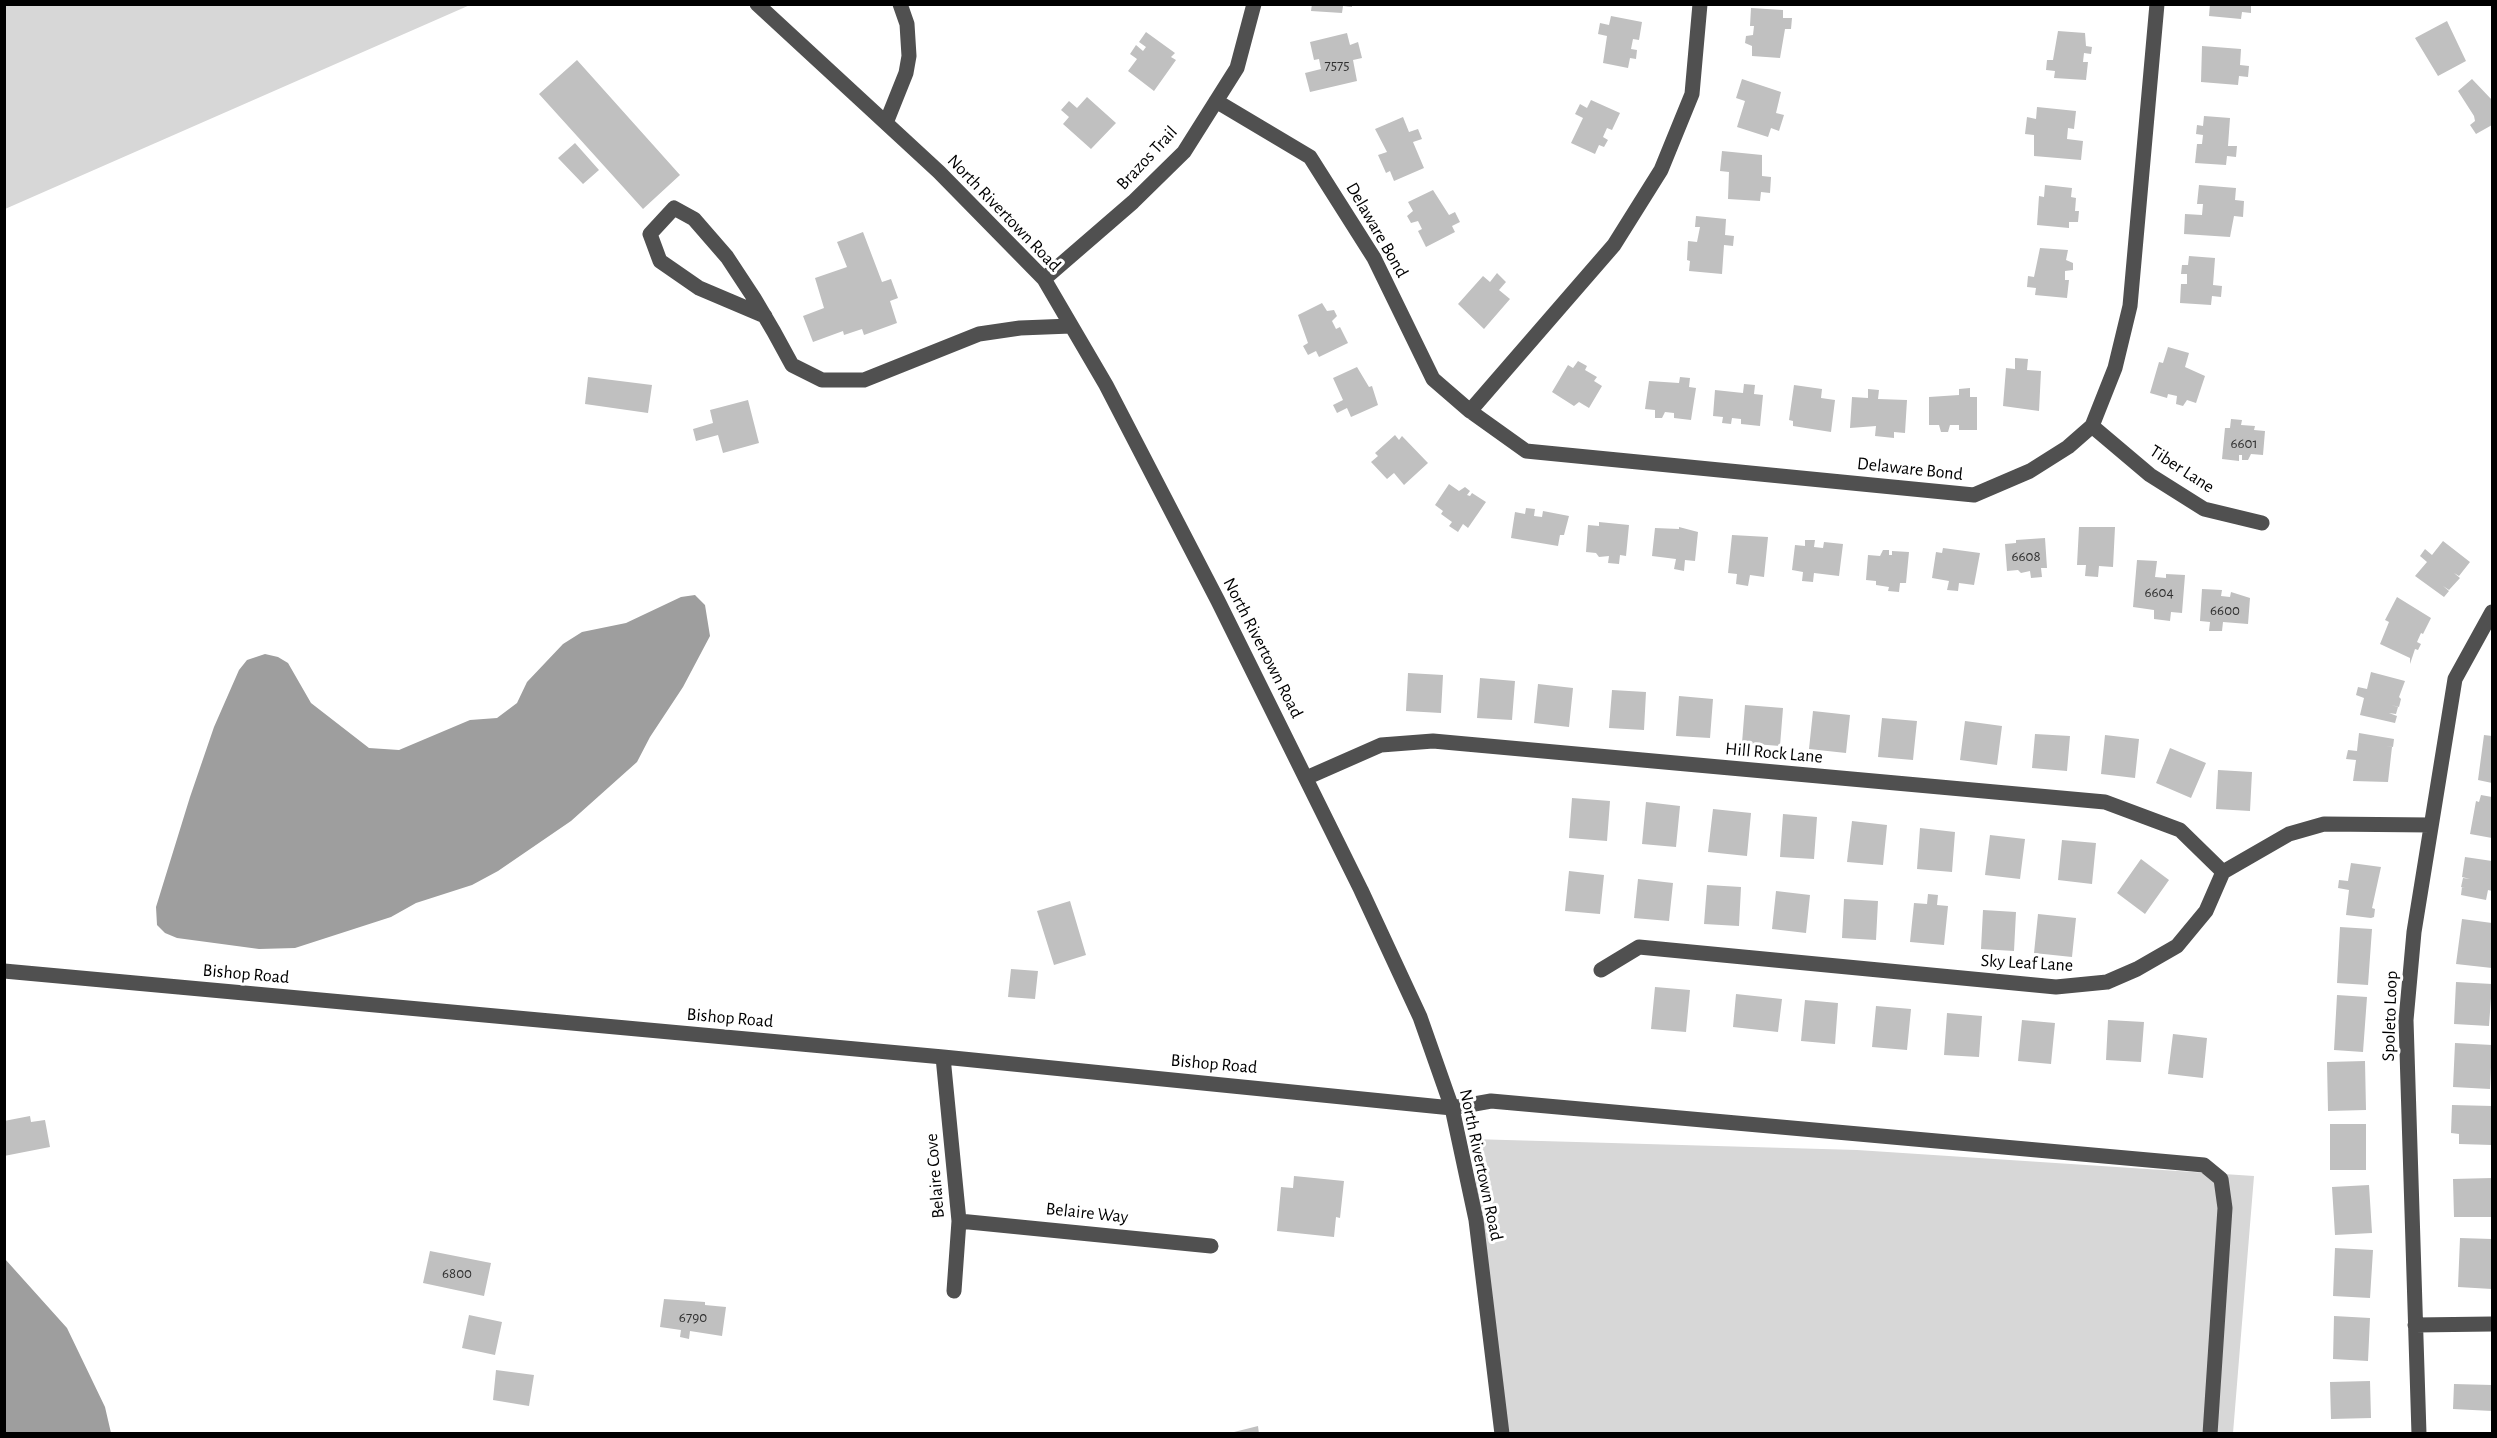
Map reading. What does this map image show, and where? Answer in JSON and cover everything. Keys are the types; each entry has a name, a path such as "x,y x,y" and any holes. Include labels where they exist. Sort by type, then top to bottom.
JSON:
{"street":[{"name":"North Rivertown Road","path":"757,4 886,123 1044,279 1106,385 1306,778 1396,962 1420,1017 1452,1108 1476,1220 1502,1434"},
{"path":"886,123 906,73 909,56 907,24 900,4"},
{"name":"Brazos Trail","path":"1044,279 1133,202 1184,152 1237,68 1254,4"},
{"path":"1470,411 1614,245 1661,170 1692,94 1700,4"},
{"name":"Delaware Bond","path":"1216,101 1310,157 1374,258 1433,379 1470,411 1526,451 1974,495 2030,471 2068,447 2092,426 2115,368 2130,306 2157,4"},
{"path":"765,316 699,288 660,261 650,234 674,208 694,219 727,257 765,316 792,365 822,380 864,380 979,334 1020,328 1071,326"},
{"name":"Tiber Lane","path":"2092,426 2150,475 2205,509 2262,523"},
{"name":"Spoleto Loop","path":"2419,1434 2406,1020 2414,932 2455,679 2493,612"},
{"name":"Hill Rock Lane","path":"1306,778 1381,745 1433,741 2105,802 2180,830 2223,872"},
{"path":"2223,872 2289,834 2324,824 2431,825"},
{"name":"Sky Leaf Lane","path":"1601,970 1640,947 2056,987 2107,982 2137,969 2177,946 2206,911 2223,872"},
{"name":"Bishop Road","path":"4,971 943,1058 1452,1108 1491,1101 2204,1165 2221,1179 2225,1208 2210,1434"},
{"name":"Belaire Cove","path":"943,1058 959,1221 954,1291"},
{"name":"Belaire Way","path":"959,1221 1211,1246"},
{"path":"2415,1325 2493,1324"}],"shaded area":[{"path":"5,4 470,4 470,5 5,209"},
{"path":"695,595 705,605 710,636 683,687 650,737 637,762 571,821 498,871 472,885 416,903 391,917 295,948 259,949 177,938 165,933 157,925 156,907 190,797 214,727 239,670 247,660 265,654 278,657 288,663 311,703 369,748 399,750 470,720 497,718 517,703 527,682 563,644 582,632 626,623 681,597"},
{"path":"1471,1139 1857,1150 2254,1176 2233,1433 1506,1433"},
{"path":"5,1259 67,1328 105,1407 111,1433 5,1433"}],"building":[{"path":"1312,4 1352,4 1352,7 1343,6 1342,13 1311,11"},
{"path":"2210,4 2251,4 2251,13 2242,12 2241,19 2209,16"},
{"path":"1751,8 1783,10 1783,18 1792,18 1791,29 1785,29 1780,58 1752,56 1752,46 1745,43 1746,36 1753,35 1754,26 1750,26"},
{"path":"1611,16 1642,22 1639,40 1633,39 1631,49 1637,50 1636,59 1630,58 1628,68 1603,63 1607,36 1598,34 1600,23 1609,25"},
{"path":"2447,21 2466,61 2438,76 2415,38"},
{"path":"2058,31 2085,33 2086,46 2092,47 2091,54 2084,53 2083,62 2088,62 2086,80 2054,78 2055,71 2046,70 2047,60 2053,60"},
{"path":"1146,32 1175,53 1171,57 1176,60 1154,91 1128,71 1137,59 1130,54 1136,45 1143,51 1146,47 1139,42"},
{"path":"1347,33 1350,45 1358,42 1362,58 1353,60 1357,81 1310,92 1305,73 1321,69 1319,59 1314,60 1310,42"},
{"path":"2202,46 2241,49 2240,65 2249,66 2248,77 2239,76 2238,85 2201,82"},
{"path":"577,60 680,175 643,209 539,94"},
{"path":"1742,79 1781,92 1776,113 1784,115 1779,131 1771,128 1768,137 1737,127 1745,101 1736,98"},
{"path":"2472,79 2492,100 2492,125 2476,134 2470,125 2475,121 2474,116 2458,91"},
{"path":"1087,97 1116,123 1091,149 1063,124 1069,117 1061,110 1069,101 1077,108"},
{"path":"1591,100 1620,113 1612,130 1607,128 1603,137 1608,140 1604,147 1599,145 1595,154 1571,143 1583,118 1575,114 1580,104 1587,108"},
{"path":"2037,107 2076,111 2074,129 2068,128 2067,139 2083,141 2081,160 2034,156 2034,135 2025,134 2027,117 2036,119"},
{"path":"2204,116 2230,118 2228,146 2237,146 2236,157 2227,156 2226,165 2195,163 2197,144 2202,144 2203,135 2196,134 2197,125 2203,126"},
{"path":"1403,117 1409,132 1418,129 1422,139 1413,142 1424,168 1394,181 1390,171 1386,173 1378,155 1387,152 1375,129"},
{"path":"575,143 599,170 583,184 558,158"},
{"path":"1722,151 1762,155 1762,176 1771,177 1770,193 1761,192 1760,201 1728,199 1729,172 1720,171"},
{"path":"2045,185 2072,188 2071,197 2076,198 2075,211 2079,211 2078,222 2069,222 2069,228 2037,225 2039,196 2044,197"},
{"path":"2199,185 2236,188 2235,200 2244,201 2243,217 2234,216 2230,237 2184,234 2185,214 2202,215 2203,204 2197,204"},
{"path":"1433,190 1449,215 1455,212 1460,222 1452,226 1455,232 1426,247 1418,231 1422,229 1418,221 1411,223 1407,216 1413,211 1408,202"},
{"path":"1696,216 1726,219 1725,235 1734,236 1733,246 1724,245 1722,274 1689,271 1688,241 1697,242 1700,227 1695,227"},
{"path":"863,232 882,282 891,279 898,298 890,301 897,323 864,335 862,329 844,335 843,331 813,342 803,316 824,308 815,278 847,267 837,242"},
{"path":"2040,248 2068,250 2066,260 2073,263 2073,270 2065,271 2065,280 2069,280 2067,298 2035,295 2036,288 2027,287 2028,276 2034,277"},
{"path":"2189,256 2215,258 2213,285 2222,286 2221,297 2212,296 2211,305 2180,303 2181,284 2187,284 2187,274 2181,274 2182,265 2188,265"},
{"path":"1497,273 1506,282 1499,290 1510,299 1484,329 1458,304 1483,276 1490,282"},
{"path":"1322,303 1327,311 1334,310 1337,316 1332,321 1336,329 1340,327 1348,343 1319,357 1316,351 1308,355 1303,346 1308,343 1298,315"},
{"path":"2168,347 2189,353 2185,367 2205,376 2196,403 2187,400 2183,406 2176,404 2177,396 2168,394 2167,398 2150,393 2159,362 2163,363"},
{"path":"2015,358 2028,359 2027,370 2041,371 2039,411 2003,406 2006,368 2015,369"},
{"path":"1578,361 1587,366 1585,370 1597,377 1594,381 1602,386 1589,408 1579,402 1574,406 1552,392 1568,365 1573,368"},
{"path":"1357,367 1369,387 1372,386 1378,405 1351,417 1347,408 1337,413 1333,405 1343,400 1333,378"},
{"path":"588,377 652,385 648,413 585,404"},
{"path":"1680,377 1690,378 1689,387 1696,388 1691,420 1674,418 1674,413 1665,412 1662,418 1655,418 1655,410 1645,409 1649,381 1679,383"},
{"path":"1744,384 1755,385 1754,394 1763,395 1760,426 1741,424 1741,419 1732,418 1731,424 1722,423 1723,417 1713,416 1715,390 1743,393"},
{"path":"1794,385 1822,389 1821,398 1835,400 1831,432 1793,426 1793,421 1789,420"},
{"path":"1970,388 1970,397 1977,397 1977,430 1959,430 1959,425 1950,425 1948,432 1941,432 1939,425 1929,425 1929,397 1959,395 1959,389"},
{"path":"1868,389 1879,390 1878,399 1907,400 1905,433 1894,432 1894,438 1875,436 1876,426 1850,428 1852,397 1868,398"},
{"path":"748,400 759,443 723,453 718,435 696,441 693,429 713,423 710,410"},
{"path":"2231,419 2242,420 2241,425 2255,426 2254,430 2265,431 2263,455 2251,454 2248,460 2242,460 2242,455 2239,455 2239,461 2222,459 2225,428 2230,428"},
{"path":"1395,435 1399,440 1402,436 1428,463 1404,485 1394,473 1387,479 1371,462 1378,456 1375,453"},
{"path":"1449,484 1459,491 1465,487 1470,491 1467,495 1470,496 1472,493 1486,502 1468,528 1463,524 1458,532 1449,526 1452,522 1441,514 1443,511 1435,505"},
{"path":"1526,508 1535,509 1534,516 1542,517 1543,511 1569,516 1564,535 1560,535 1558,546 1511,538 1515,512 1525,514"},
{"path":"1599,522 1629,525 1626,556 1620,555 1619,564 1608,563 1609,556 1599,557 1596,553 1586,552 1588,525 1599,526"},
{"path":"1679,527 1698,532 1695,561 1685,560 1684,571 1674,569 1676,559 1652,556 1655,528 1679,529"},
{"path":"2079,527 2115,527 2113,567 2099,566 2098,577 2085,576 2086,565 2077,565"},
{"path":"1732,535 1768,537 1764,577 1750,575 1748,586 1736,584 1737,574 1728,573"},
{"path":"2045,538 2047,568 2041,568 2042,577 2031,578 2030,571 2021,573 2018,570 2007,571 2005,544 2016,543 2016,540"},
{"path":"1805,540 1815,540 1814,547 1823,548 1824,542 1843,544 1839,576 1814,573 1813,582 1802,581 1803,572 1792,570 1795,545 1805,546"},
{"path":"2443,541 2470,562 2459,576 2454,573 2460,578 2449,590 2443,586 2449,591 2444,597 2415,576 2427,562 2420,556 2425,549 2432,555"},
{"path":"1943,548 1980,553 1974,585 1959,583 1958,591 1947,590 1949,581 1932,578 1936,552 1942,553"},
{"path":"1883,550 1889,550 1889,555 1892,555 1892,551 1909,552 1906,583 1900,583 1899,592 1888,591 1889,587 1876,585 1876,581 1866,580 1868,555 1880,556"},
{"path":"2137,560 2157,561 2155,577 2166,578 2166,574 2185,575 2182,613 2171,612 2170,621 2154,619 2154,610 2133,607"},
{"path":"2202,589 2222,590 2221,596 2230,597 2231,592 2250,598 2248,624 2223,622 2222,631 2209,631 2210,622 2200,621"},
{"path":"2397,597 2431,618 2423,634 2421,633 2417,642 2421,644 2418,650 2415,649 2410,664 2410,658 2380,644 2389,622 2385,620"},
{"path":"2371,672 2405,681 2399,697 2401,699 2399,707 2391,705 2398,707 2396,714 2389,713 2397,716 2395,723 2360,715 2364,698 2356,695 2358,687 2367,689"},
{"path":"1408,673 1443,675 1441,713 1406,711"},
{"path":"1480,678 1515,681 1512,720 1477,718"},
{"path":"1538,684 1573,688 1569,727 1534,723"},
{"path":"1612,690 1646,692 1644,730 1609,728"},
{"path":"1679,696 1713,699 1710,738 1676,736"},
{"path":"1745,705 1783,708 1780,746 1742,743"},
{"path":"1813,711 1850,715 1846,753 1809,749"},
{"path":"1882,718 1917,721 1913,760 1878,757"},
{"path":"1965,721 2002,726 1997,765 1960,760"},
{"path":"2359,733 2394,739 2393,747 2386,746 2392,747 2388,782 2353,781 2356,760 2346,759 2348,750 2357,751"},
{"path":"2035,734 2070,736 2067,771 2032,768"},
{"path":"2105,735 2139,739 2135,778 2101,774"},
{"path":"2484,735 2492,736 2492,783 2478,780"},
{"path":"2170,748 2206,763 2191,798 2156,783"},
{"path":"2218,770 2252,772 2250,811 2216,809"},
{"path":"2481,795 2492,797 2492,838 2470,834 2476,801 2479,802"},
{"path":"1572,798 1610,801 1607,841 1569,838"},
{"path":"1646,802 1680,806 1676,847 1642,844"},
{"path":"1713,809 1751,813 1747,856 1708,852"},
{"path":"1783,814 1817,817 1814,859 1780,857"},
{"path":"1852,821 1887,825 1883,865 1847,862"},
{"path":"1920,828 1955,832 1952,872 1917,869"},
{"path":"1990,835 2025,839 2020,879 1985,875"},
{"path":"2062,840 2096,843 2092,884 2058,880"},
{"path":"2465,857 2492,861 2492,891 2488,890 2486,900 2461,895 2463,878 2470,879 2462,877"},
{"path":"2141,859 2169,880 2145,914 2117,893"},
{"path":"2351,863 2381,867 2372,908 2375,909 2374,917 2346,915 2349,890 2338,888 2339,880 2348,881"},
{"path":"1569,871 1604,875 1600,914 1565,911"},
{"path":"1638,879 1673,883 1669,921 1634,918"},
{"path":"1707,885 1741,887 1739,926 1704,924"},
{"path":"1776,891 1810,895 1806,933 1772,929"},
{"path":"1928,894 1938,895 1937,905 1948,906 1944,945 1910,942 1914,903 1927,904"},
{"path":"1844,899 1878,901 1876,940 1842,938"},
{"path":"1070,901 1086,955 1054,965 1037,911"},
{"path":"1983,910 2016,912 2014,951 1981,949"},
{"path":"2038,914 2076,918 2072,957 2034,953"},
{"path":"2462,919 2492,923 2492,968 2456,964"},
{"path":"2340,927 2372,929 2368,985 2337,983"},
{"path":"1011,969 1038,971 1035,999 1008,997"},
{"path":"2456,982 2492,984 2489,1026 2454,1024"},
{"path":"1655,987 1690,990 1686,1032 1651,1029"},
{"path":"1736,994 1782,999 1778,1032 1733,1027"},
{"path":"2337,995 2367,997 2363,1052 2334,1050"},
{"path":"1805,1000 1838,1003 1835,1044 1801,1041"},
{"path":"1876,1006 1911,1009 1907,1050 1872,1047"},
{"path":"1947,1013 1982,1016 1979,1057 1944,1055"},
{"path":"2022,1020 2055,1023 2051,1064 2018,1061"},
{"path":"2108,1020 2144,1022 2141,1062 2106,1060"},
{"path":"2173,1034 2207,1038 2203,1078 2168,1074"},
{"path":"2455,1043 2492,1045 2490,1089 2453,1087"},
{"path":"2365,1061 2366,1110 2328,1111 2327,1062"},
{"path":"2452,1105 2492,1106 2492,1145 2459,1144 2459,1134 2451,1133"},
{"path":"30,1116 31,1122 45,1120 50,1147 4,1156 4,1121"},
{"path":"2330,1124 2366,1124 2366,1170 2330,1170"},
{"path":"1294,1176 1344,1181 1340,1218 1336,1217 1334,1237 1277,1231 1281,1187 1293,1188"},
{"path":"2492,1178 2492,1217 2454,1217 2453,1179"},
{"path":"2369,1185 2372,1233 2335,1235 2332,1187"},
{"path":"2460,1238 2492,1239 2492,1289 2458,1287"},
{"path":"2335,1248 2373,1250 2370,1298 2333,1296"},
{"path":"430,1251 491,1263 484,1296 423,1283"},
{"path":"664,1299 705,1302 705,1305 726,1307 722,1336 690,1331 689,1339 680,1337 681,1330 660,1327"},
{"path":"469,1315 502,1322 495,1355 462,1348"},
{"path":"2334,1316 2370,1318 2368,1361 2333,1359"},
{"path":"496,1370 534,1375 529,1406 493,1400"},
{"path":"2370,1381 2371,1418 2331,1419 2330,1382"},
{"path":"2454,1384 2492,1385 2492,1411 2453,1409"},
{"path":"1258,1426 1259,1434 1230,1434 1230,1433"}]}
